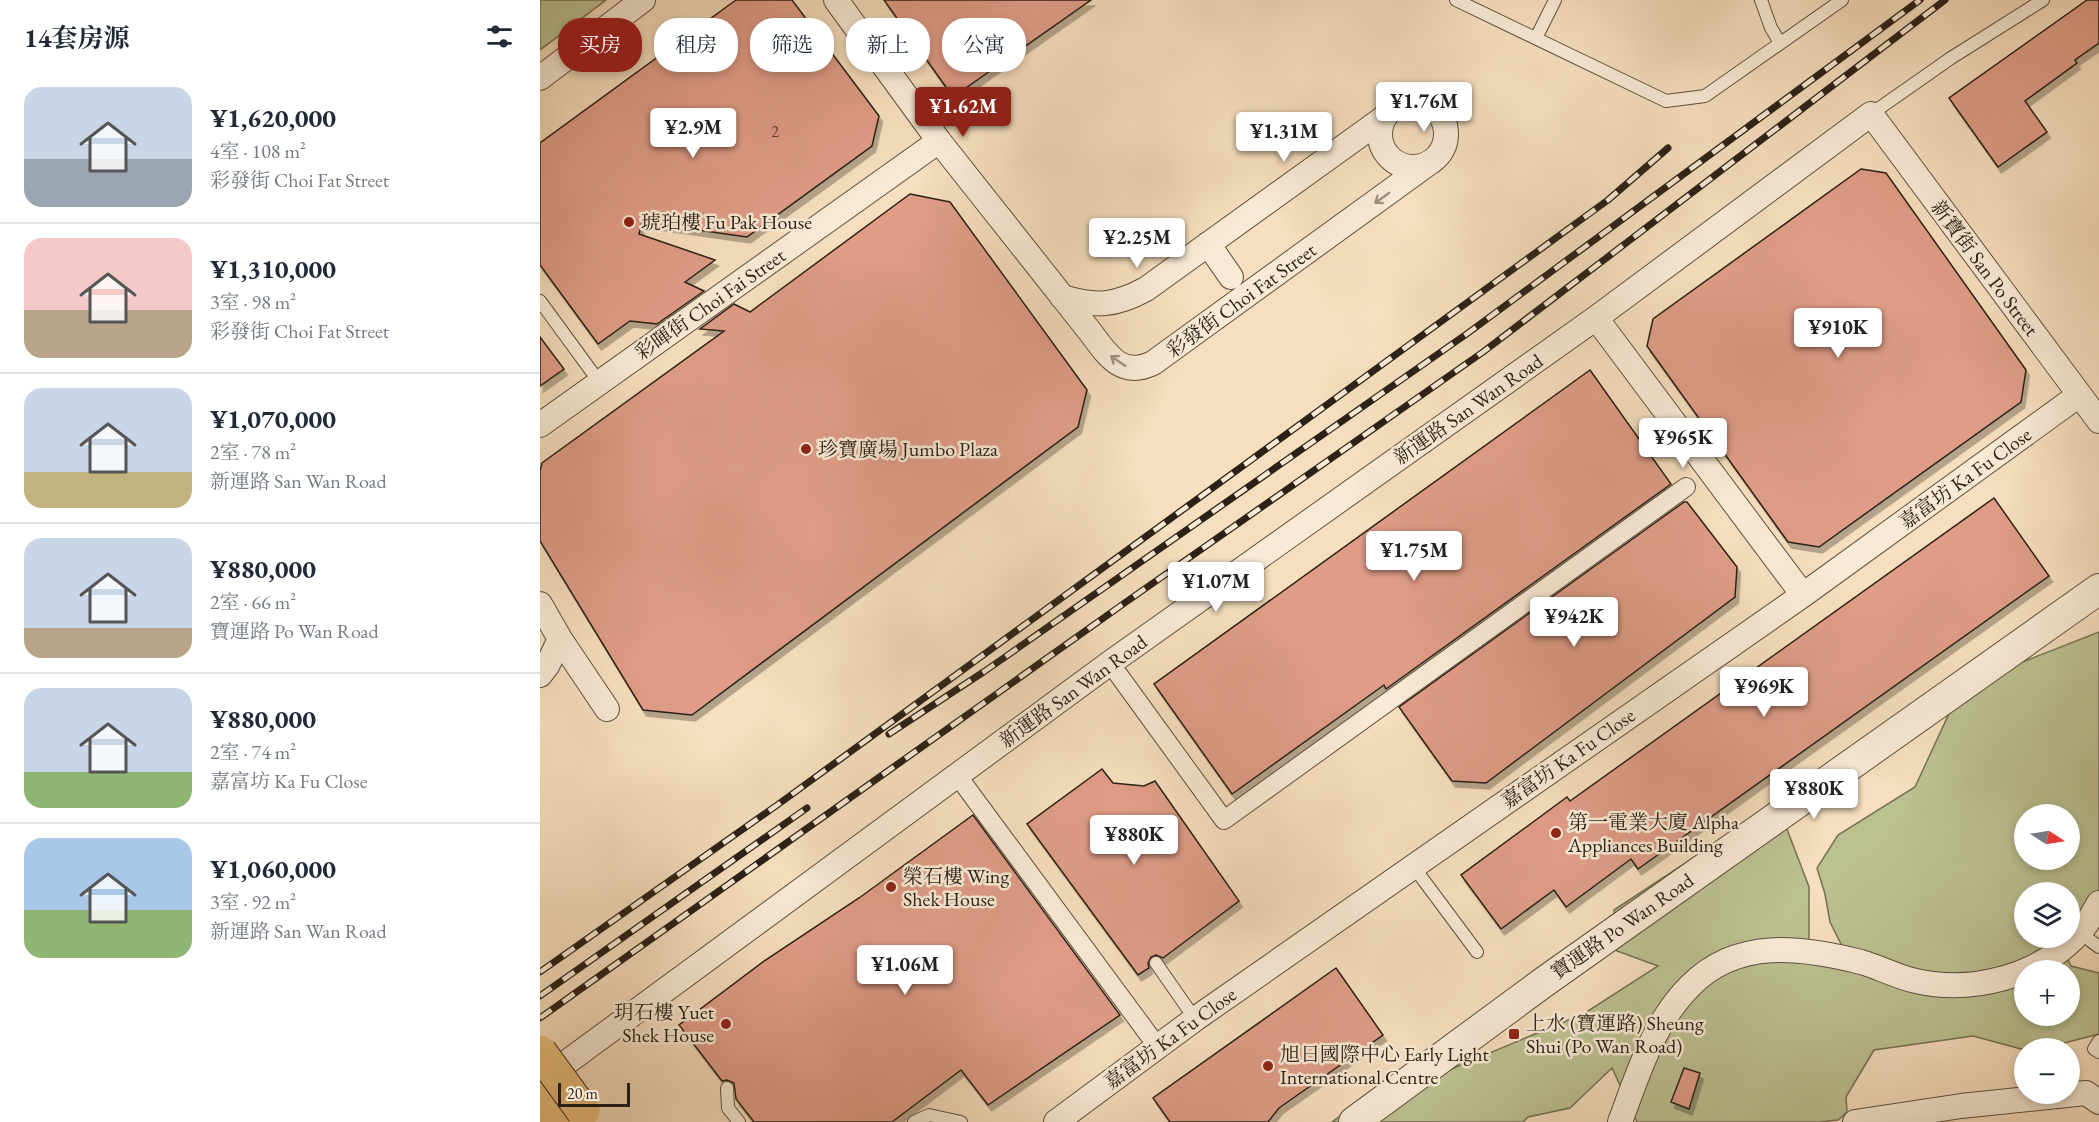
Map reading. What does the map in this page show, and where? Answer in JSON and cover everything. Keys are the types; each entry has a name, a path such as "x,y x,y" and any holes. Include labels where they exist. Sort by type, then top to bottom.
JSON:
{"main road":[{"path":"540,1052 577,1118"},
{"path":"540,1100 577,1118"}],"street":[{"path":"540,78 643,0"},
{"name":"彩發街 Choi Fat Street","path":"836,0 939,141 1106,353 1120,364 1130,368 1142,369 1153,363 1438,156 1444,148 1446,137 1441,116 1424,103 1413,101 1402,103 1146,289 1117,302 1102,305 1062,297"},
{"name":"新運路 San Wan Road","path":"540,1082 1110,663 1596,318 1871,114"},
{"name":"新寶街 San Po Street","path":"1871,114 2099,421"},
{"path":"1385,117 1380,138 1389,157 1398,164 1408,167 1419,167 1429,163"},
{"name":"彩暉街 Choi Fai Street","path":"540,425 939,141"},
{"path":"1208,244 1231,277"},
{"path":"1596,318 1803,595"},
{"name":"嘉富坊 Ka Fu Close","path":"1056,1122 1157,1046 1803,595 2079,395"},
{"path":"1110,663 1224,820 1686,487"},
{"name":"寶運路 Po Wan Road","path":"1354,1122 1544,982 2099,589"},
{"path":"540,604 560,639 608,709"},
{"path":"540,675 560,639"},
{"path":"957,775 1157,1046"},
{"path":"1620,1122 1651,1041 1666,1015 1690,985 1717,964 1754,951 1799,949 1862,962 1917,981 1961,986 2011,977 2090,940 2099,903"},
{"path":"1855,1122 1961,1106 2085,1093 2099,1102"}],"lane":[{"path":"1456,0 1666,101 1705,96 1842,0"},
{"path":"1536,38 1555,0"},
{"path":"1761,0 1771,28 1780,43"},
{"path":"1871,114 1951,58 2043,0"},
{"path":"540,301 600,383"},
{"path":"1413,866 1477,952"},
{"path":"1156,963 1195,1019"},
{"path":"2099,1041 2094,1049 2099,1052"},
{"path":"728,1088 726,1097 728,1108 739,1122"},
{"path":"914,1122 929,1115 961,1122"}],"green space":[{"path":"540,0 606,0 582,18 558,18 558,36 540,50"},
{"path":"2099,632 2099,910 2080,918 2080,882 2014,882 2014,948 2063,948 2068,960 2014,960 2014,1026 2080,1026 2080,968 2099,973 2099,1034 2080,1039 2014,1038 2014,1047 1973,1036 1874,1050 1846,1097 1847,1112 1838,1120 1820,1122 1637,1122 1612,1068 1570,1108 1528,1117 1523,1122 1332,1122 1423,1055 1428,1079 1585,1013 1658,966 1617,951 1614,910 1777,803 1809,887 1809,950 1852,966 1830,922 1817,868 1838,835 1915,787 1953,705 2002,670"}],"building":[{"path":"736,0 792,0 806,18 750,18 750,72 834,72 834,56 879,116 872,146 747,237 642,222 639,234 715,260 685,282 704,291 657,324 630,321 598,344 540,265 540,143 637,72 642,72 642,69 654,60 654,72 738,72 738,18 711,18"},
{"path":"884,0 1091,0 1026,46 1026,18 942,18 942,72 989,72 953,97 930,65 930,18 897,18"},
{"path":"2087,0 2099,0 2099,43 2075,60 2077,63 2025,101 2047,132 1998,167 1949,98"},
{"path":"1861,169 1886,173 2026,370 2021,402 1819,547 1788,542 1647,346 1653,319"},
{"name":"珍寶廣場 Jumbo Plaza","path":"910,194 950,202 1087,390 1078,427 692,715 643,710 540,541 542,463 724,331 700,329 734,304 750,312"},
{"path":"540,337 564,369 540,386"},
{"path":"1590,370 1671,484 1386,689 1384,685 1232,794 1154,684"},
{"path":"1994,498 2049,576 1638,869 1631,859 1566,907 1554,890 1501,929 1461,875 1567,797 1570,801"},
{"path":"1687,502 1737,567 1735,597 1486,783 1452,781 1399,707"},
{"path":"1102,769 1113,783 1144,786 1155,781 1239,901 1163,958 1156,955 1151,957 1148,963 1149,968 1138,975 1027,824"},
{"path":"973,815 1120,1015 988,1105 961,1070 892,1122 754,1122 736,1099 734,1083 727,1080 722,1081 679,1025 764,961 859,898"},
{"name":"旭日國際中心 Early Light International Centre","path":"1336,968 1383,1035 1279,1108 1268,1122 1170,1122 1153,1098"},
{"path":"1684,1068 1700,1073 1689,1109 1671,1102"}],"railway":[{"path":"889,734 985,671 1468,333 1920,0"},
{"path":"540,1018 1483,352 1945,0"},
{"path":"540,972 780,803 1608,200 1668,148"},
{"path":"540,996 807,808"}],"place":[{"name":"琥珀樓 Fu Pak House","path":"629,222"},
{"name":"珍寶廣場 Jumbo Plaza","path":"806,449"},
{"name":"第一電業大廈 Alpha Appliances Building","path":"1556,833"},
{"name":"榮石樓 Wing Shek House","path":"891,887"},
{"name":"玥石樓 Yuet Shek House","path":"726,1024"},
{"name":"上水 (寶運路) Sheung Shui (Po Wan Road)","path":"1514,1034"},
{"name":"旭日國際中心 Early Light International Centre","path":"1268,1066"}]}
